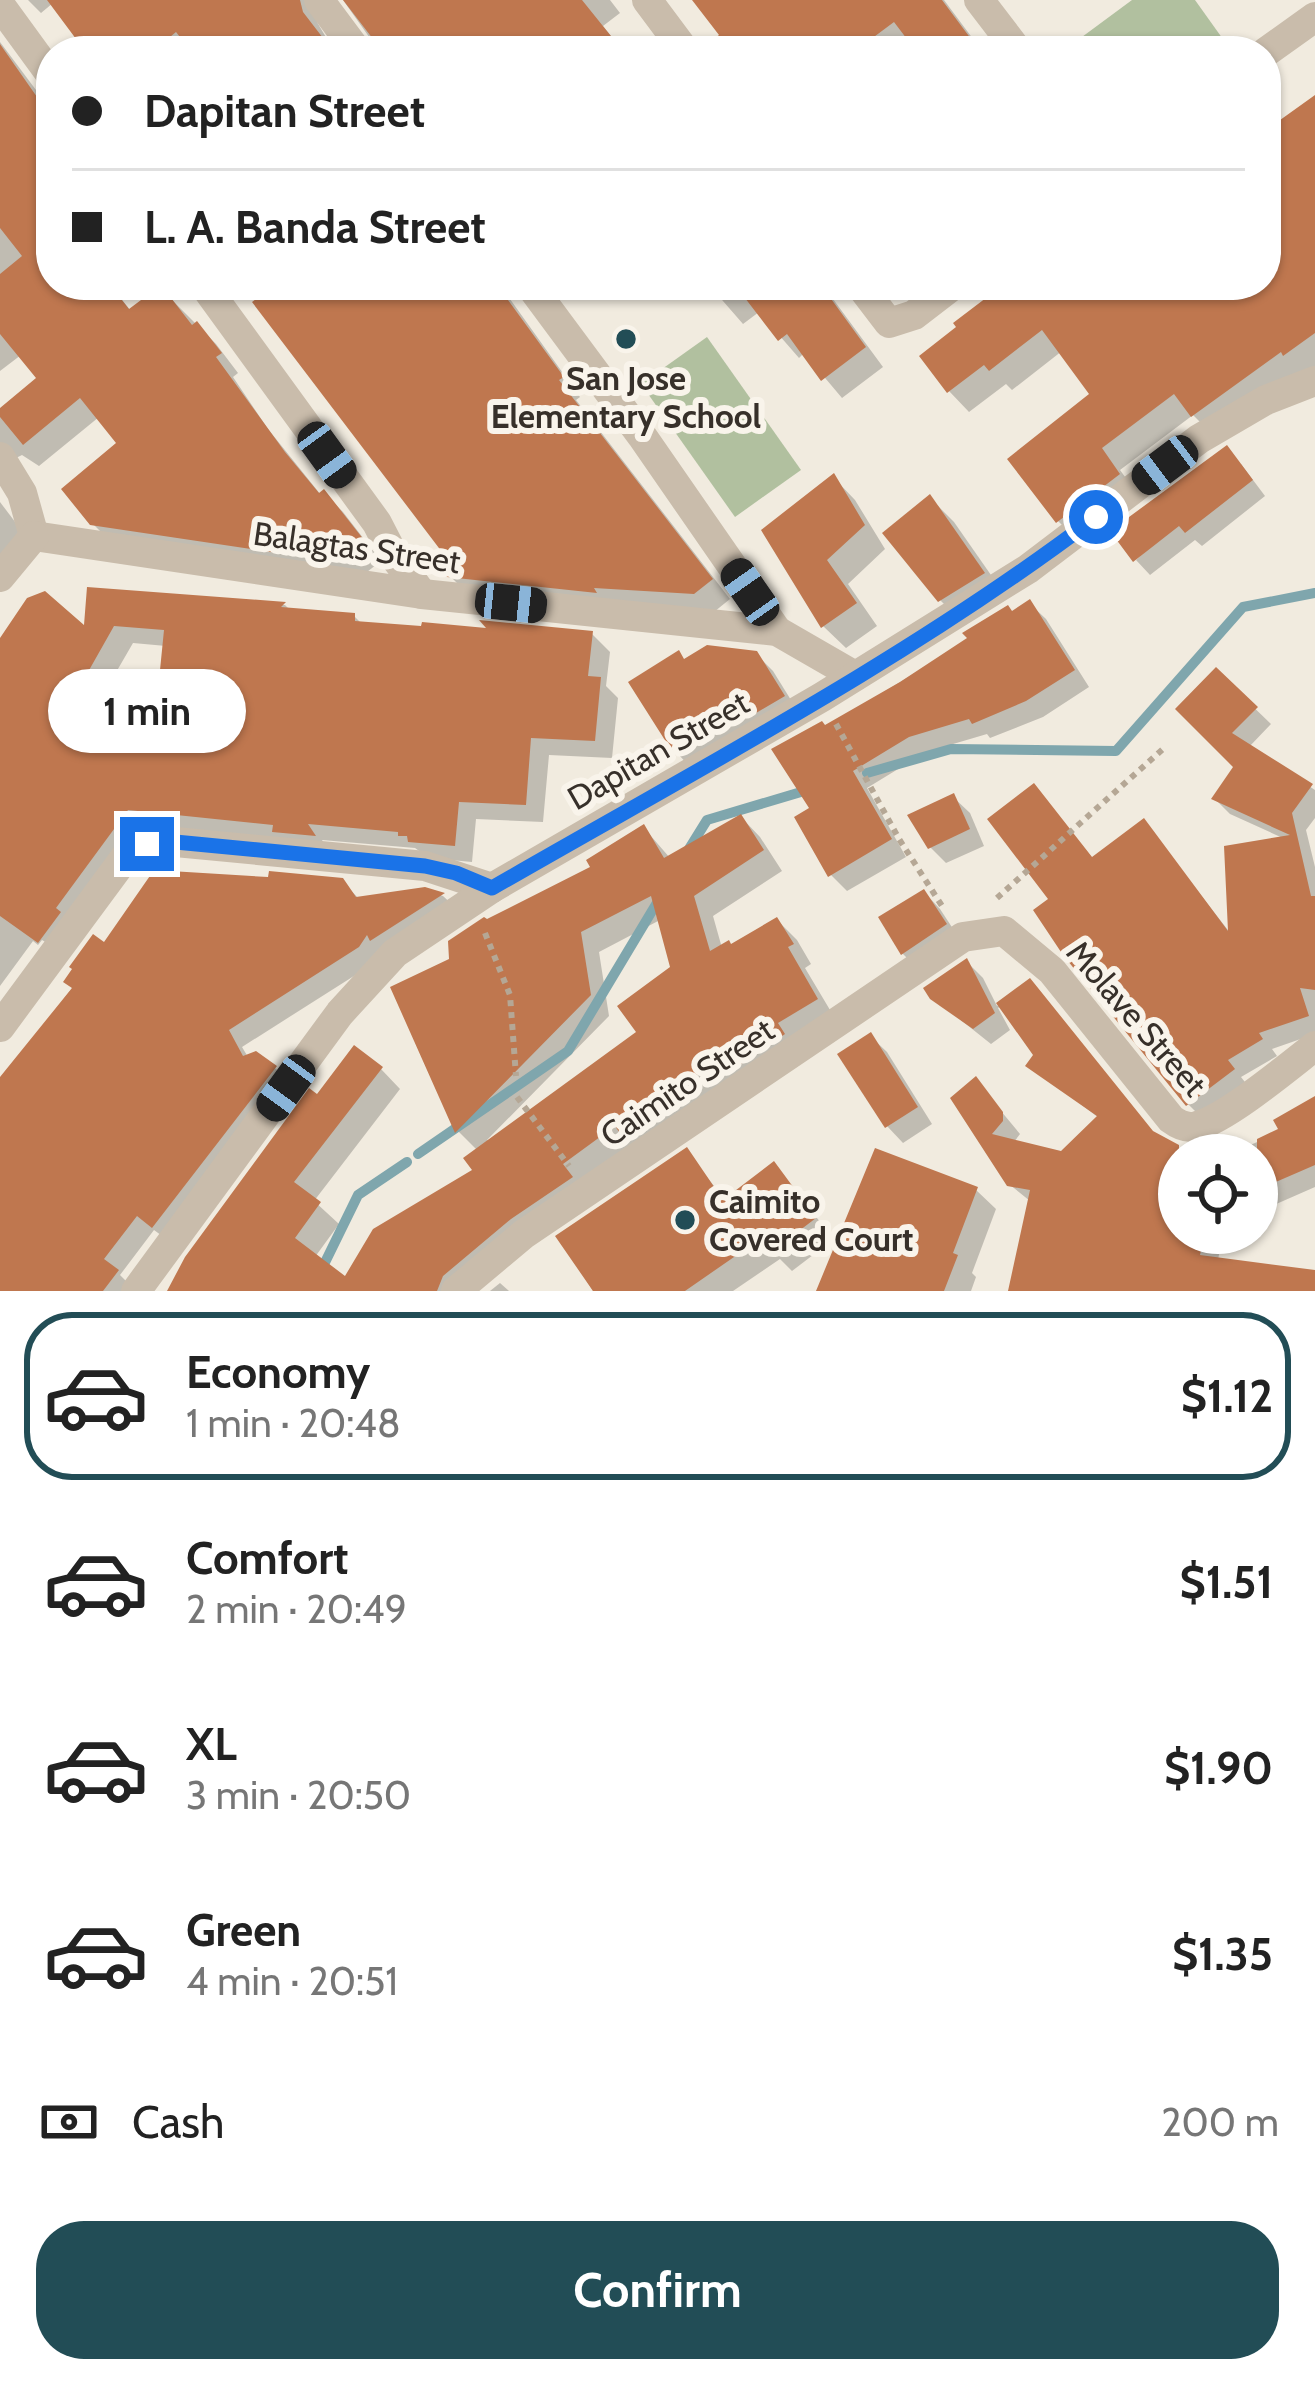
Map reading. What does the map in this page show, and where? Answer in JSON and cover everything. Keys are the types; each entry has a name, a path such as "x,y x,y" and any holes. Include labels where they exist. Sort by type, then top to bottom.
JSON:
{"street":[{"path":"319,0 346,36"},
{"path":"646,0 674,36"},
{"path":"980,0 1007,36"},
{"path":"0,5 36,54"},
{"path":"1281,41 1315,16"},
{"path":"215,300 377,523 422,594"},
{"path":"541,300 777,631"},
{"path":"871,300 889,323 914,315 934,300"},
{"name":"Dapitan Street","path":"136,1291 370,976 395,953 481,895 1028,569 1199,440 1266,400 1315,381"},
{"path":"0,457 22,493 34,536 0,577"},
{"name":"Balagtas Street","path":"34,536 422,594 777,631 855,676"},
{"path":"0,1027 127,855 147,844 165,841 425,866 456,873 481,895"},
{"name":"Molave Street","path":"970,936 1004,931 1052,971 1171,1119 1182,1126 1200,1126 1315,1046"},
{"name":"Caimito Street","path":"456,1291 524,1234 970,936"}],"path":[{"path":"834,721 899,839 970,936 987,906 1164,748"},
{"path":"481,895 510,995 516,1076"},
{"path":"518,1097 587,1192"}],"green space":[{"path":"1132,0 1195,0 1221,36 1083,36"},
{"path":"707,337 801,470 735,517 641,384"}],"building":[{"path":"47,0 300,0 321,36 179,36 176,32 171,36 74,36"},
{"path":"343,0 582,0 611,36 371,36"},
{"path":"692,0 942,0 969,36 905,36 894,22 875,36 719,35"},
{"path":"0,44 36,96 36,300 122,300 129,309 141,300 173,300 222,353 216,357 285,452 319,493 324,489 364,540 338,562 90,525 61,489 116,443 80,398 23,445 0,417 0,408 36,378 0,334 0,274 22,256 0,228"},
{"path":"1315,95 1315,333 1191,417 1174,394 1102,448 1120,474 1056,523 1007,459 1089,394 1042,330 989,371 984,365 947,393 919,356 983,300 1281,300 1281,119"},
{"path":"508,300 564,377 559,380 713,579 694,594 594,588 597,593 447,577 436,563 445,556 252,302"},
{"path":"747,300 832,300 866,347 821,381 787,334 778,341"},
{"path":"1227,445 1253,480 1185,533 1179,526 1133,562 1110,531"},
{"path":"834,473 865,525 827,560 857,603 821,628 761,530"},
{"path":"930,494 985,573 938,602 882,533"},
{"path":"87,587 286,602 281,607 355,613 355,621 486,628 479,620 593,631 588,676 601,677 595,741 531,738 526,805 459,802 455,846 408,842 398,832 308,824 316,836 272,832 273,825 128,810 56,908 61,912 38,943 0,916 0,638 27,598 45,591 84,625","holes":["114,626 164,630 157,700 75,695"]},
{"path":"1030,599 1075,670 1026,701 972,724 969,719 909,737 853,771 892,839 828,877 794,817 809,808 771,749 900,682 967,638 962,633 1008,605 1012,611"},
{"path":"707,645 757,651 785,696 751,716 748,711 675,756 628,682 679,650 684,659"},
{"path":"1216,667 1258,707 1232,733 1313,784 1292,813 1311,896 1315,896 1315,990 1300,988 1309,1016 1259,1033 1263,1039 1228,1060 1235,1069 1186,1106 1063,955 1033,910 1048,899 987,819 1034,783 1092,857 1144,818 1228,931 1224,846 1290,835 1211,799 1233,767 1175,709"},
{"path":"954,793 970,829 928,849 907,815"},
{"path":"741,814 764,850 694,896 710,951 777,917 818,999 778,1023 785,1034 733,1069 725,1055 673,1093 659,1108 665,1115 626,1142 615,1126 563,1164 573,1177 511,1219 443,1276 437,1291 167,1291 185,1257 309,1088 317,1094 354,1045 383,1067 294,1182 321,1202 295,1238 345,1276 373,1229 472,1170 463,1158 636,1032 617,1006 670,967 651,896 581,932 591,995 455,1133 390,987 449,959 448,941 484,917 590,867 586,860 644,824 664,858"},
{"path":"154,870 268,877 269,871 343,878 356,897 425,887 445,893 370,941 367,935 359,947 229,1030 243,1056 256,1051 277,1066 152,1228 137,1216 104,1259 119,1270 103,1291 0,1291 0,1077 72,988 63,982 93,934 104,942"},
{"path":"924,889 947,924 901,955 878,917"},
{"path":"967,958 995,1013 973,1029 930,999 923,988"},
{"path":"1030,978 1159,1134 1158,1254 1200,1254 1315,1270 1315,1291 1008,1291 1030,1190 1007,1186 950,1098 976,1076 1003,1112 1003,1121 992,1134 1061,1151 1097,1116 1025,1066 1033,1055 996,1003"},
{"path":"871,1032 918,1107 885,1128 837,1054"},
{"path":"1315,1096 1315,1165 1278,1181 1278,1134 1268,1134 1278,1129 1273,1120"},
{"path":"687,1147 723,1200 774,1161 816,1218 770,1253 760,1239 685,1291 593,1291 555,1236"},
{"path":"875,1148 978,1187 944,1291 816,1291"}],"waterway":[{"path":"867,773 951,749 1116,751 1243,607 1315,593"},
{"path":"689,849 707,820 811,789"},
{"path":"418,1154 568,1051 661,896"},
{"path":"311,1291 358,1195 407,1162"}],"place":[{"name":"San Jose Elementary School","path":"626,339"},
{"name":"Caimito Covered Court","path":"685,1220"}],"route":[{"path":"147,844 165,841 425,866 492,888 822,697 1028,569 1096,517"}]}
